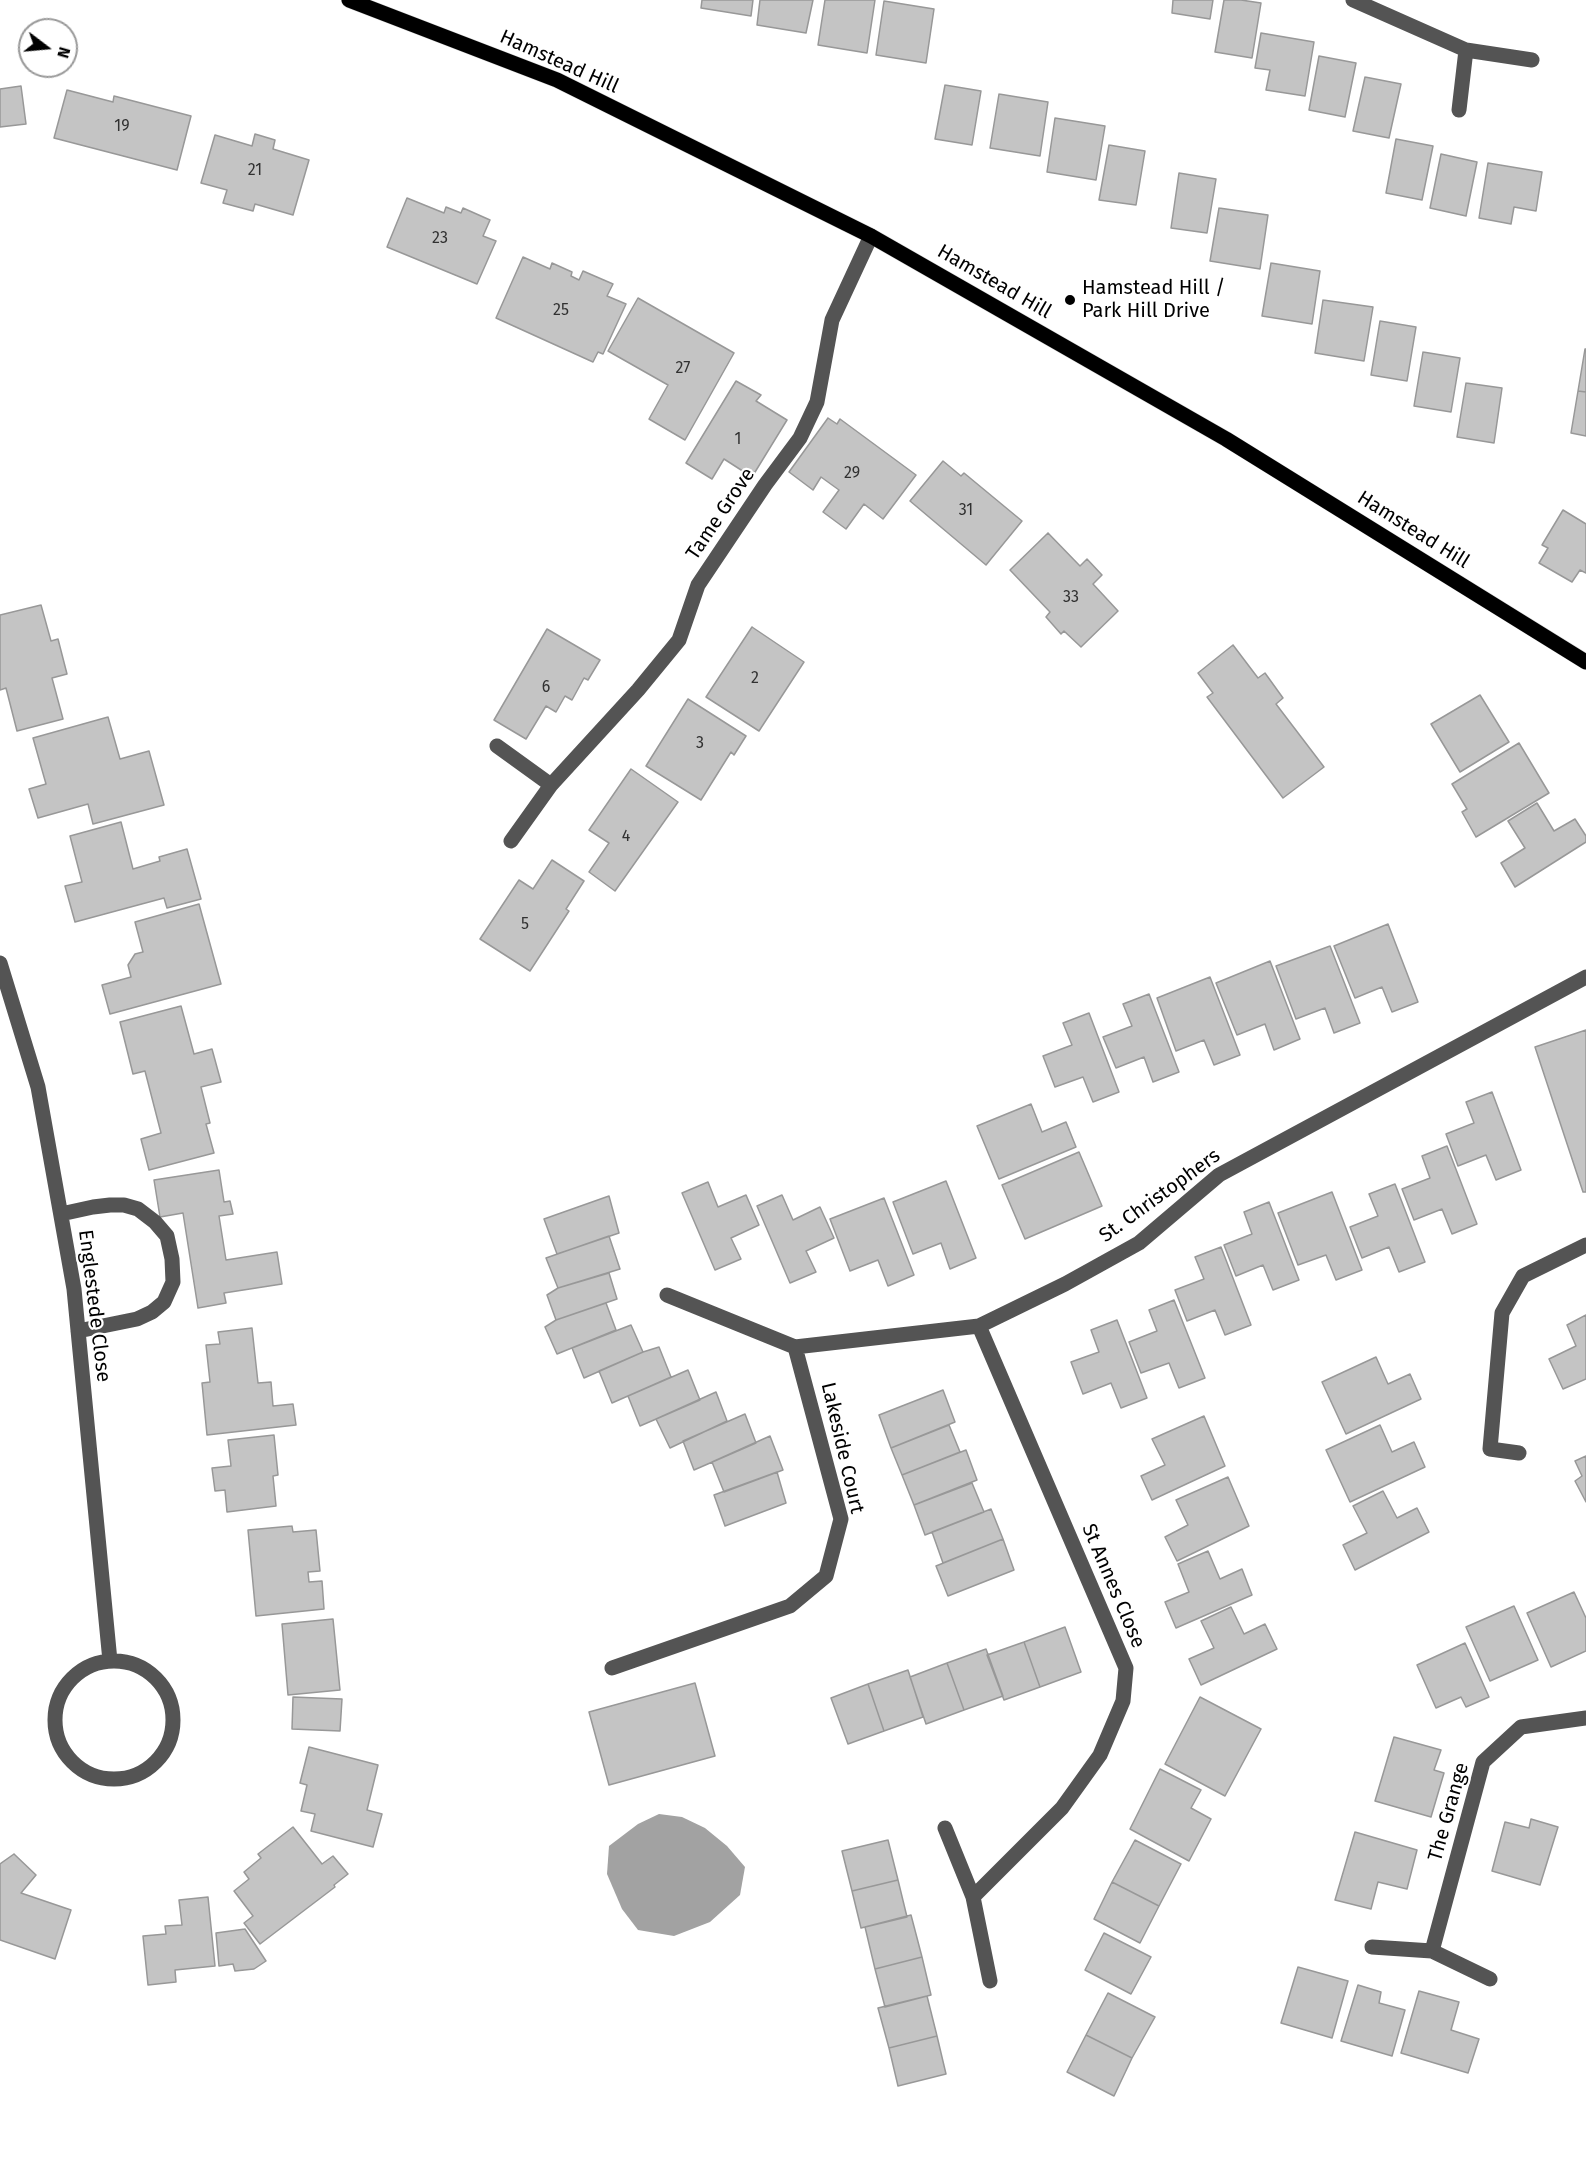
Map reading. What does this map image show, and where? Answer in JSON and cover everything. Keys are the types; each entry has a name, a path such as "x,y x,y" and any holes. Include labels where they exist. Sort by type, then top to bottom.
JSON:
{"main road":[{"name":"Hamstead Hill","path":"349,0 557,80 871,236 1226,438 1586,662"}],"street":[{"path":"1353,0 1466,50 1532,60"},
{"path":"1459,110 1466,50"},
{"name":"Tame Grove","path":"511,841 551,785 638,690 679,640 698,585 765,485 800,438 817,402 832,320 871,236"},
{"path":"497,746 551,785"},
{"name":"Englestede Close","path":"0,963 38,1087 74,1289 110,1660"},
{"name":"St. Christophers","path":"667,1295 795,1347 979,1326 1065,1284 1139,1243 1219,1175 1586,977"},
{"path":"61,1214 124,1204 138,1209 155,1222 167,1236 172,1259 173,1282 164,1302 152,1312 137,1319 78,1331"},
{"path":"1519,1453 1490,1449 1502,1313 1523,1276 1586,1245"},
{"name":"St Annes Close","path":"973,1897 1062,1808 1100,1755 1123,1701 1126,1668 979,1326"},
{"name":"Lakeside Court","path":"612,1668 790,1605 826,1576 841,1519 795,1347"},
{"path":"110,1660 140,1666 163,1687 173,1717 167,1747 147,1770 117,1780 87,1774 64,1754 54,1724 60,1694 80,1670 110,1660"},
{"name":"The Grange","path":"1432,1951 1483,1762 1521,1727 1586,1718"},
{"path":"945,1828 973,1897 990,1981"},
{"path":"1372,1947 1432,1951 1490,1979"}],"shaded area":[{"path":"659,1814 682,1817 705,1828 727,1846 745,1867 740,1895 710,1922 674,1936 638,1930 622,1909 607,1874 609,1846 638,1824"}],"building":[{"path":"702,0 753,0 751,16 701,8"},
{"path":"760,0 813,0 806,33 757,25"},
{"path":"825,0 875,0 867,53 818,45"},
{"path":"1173,0 1213,0 1210,19 1172,13"},
{"path":"1224,0 1261,3 1252,58 1215,52"},
{"path":"884,1 934,9 926,63 876,55"},
{"path":"1261,33 1314,42 1305,96 1266,90 1270,70 1255,68"},
{"path":"1319,56 1356,63 1345,117 1309,110"},
{"path":"1365,77 1401,84 1389,138 1353,131"},
{"path":"945,85 981,91 972,145 935,139"},
{"path":"21,86 26,124 0,127 0,89"},
{"path":"67,90 113,102 114,96 191,116 177,170 54,138"},
{"path":"999,94 1048,102 1040,156 990,148"},
{"path":"1055,118 1105,126 1096,180 1047,172"},
{"path":"255,134 275,140 273,149 309,160 293,215 255,204 253,211 223,203 227,190 201,183 215,135 252,146"},
{"path":"1396,139 1433,146 1422,200 1386,193"},
{"path":"1109,145 1145,151 1136,205 1099,200"},
{"path":"1441,154 1477,162 1466,216 1430,208"},
{"path":"1488,163 1542,172 1536,211 1514,207 1511,224 1479,218"},
{"path":"1179,173 1216,179 1207,233 1171,228"},
{"path":"407,198 444,213 446,207 461,213 463,208 490,220 483,236 496,241 477,284 387,247"},
{"path":"1219,208 1268,215 1260,269 1210,261"},
{"path":"523,257 550,269 552,263 572,272 571,276 579,280 583,271 613,284 607,296 626,304 603,354 598,352 593,362 496,318"},
{"path":"1271,263 1320,271 1312,324 1262,316"},
{"path":"638,298 734,353 685,440 649,419 668,385 608,351"},
{"path":"1323,300 1373,307 1364,361 1315,353"},
{"path":"1380,321 1416,327 1407,381 1371,375"},
{"path":"1586,349 1586,392 1578,391"},
{"path":"1423,352 1460,358 1451,412 1414,406"},
{"path":"736,381 761,395 756,401 787,420 752,477 724,459 712,479 686,463"},
{"path":"1466,383 1502,388 1494,443 1457,437"},
{"path":"1578,391 1586,392 1586,436 1571,433"},
{"path":"828,418 837,424 840,419 916,475 883,519 864,504 846,529 823,512 839,490 821,477 813,490 789,472"},
{"path":"943,461 961,476 964,473 1022,521 986,565 910,501"},
{"path":"1563,510 1586,524 1586,573 1580,570 1572,582 1539,563 1548,548 1542,545"},
{"path":"1048,533 1080,566 1087,559 1102,575 1093,584 1118,611 1081,647 1064,631 1061,634 1046,617 1050,612 1010,570"},
{"path":"41,605 51,641 58,639 67,674 52,678 63,719 17,731 6,688 0,690 0,615"},
{"path":"752,627 804,662 759,731 706,697"},
{"path":"547,629 600,660 588,680 584,678 572,700 565,696 556,712 546,706 526,739 494,720"},
{"path":"1233,645 1258,678 1265,673 1283,698 1276,704 1324,767 1283,798 1207,697 1213,693 1198,673"},
{"path":"1480,695 1509,742 1460,772 1431,724"},
{"path":"688,699 746,736 734,755 731,752 701,800 646,766"},
{"path":"108,717 120,759 149,751 164,805 93,824 88,804 38,818 29,789 46,784 33,738"},
{"path":"1519,743 1549,793 1476,837 1462,812 1467,809 1452,784"},
{"path":"631,769 678,802 615,891 589,872 609,843 589,830"},
{"path":"1537,803 1554,831 1575,819 1586,836 1586,842 1515,887 1501,863 1525,848 1508,821"},
{"path":"121,822 133,869 160,861 159,857 187,849 201,899 167,908 164,898 75,922 65,886 82,882 70,836"},
{"path":"552,860 584,881 566,909 569,911 530,971 480,939 519,880 533,889"},
{"path":"199,904 221,984 110,1014 102,985 131,977 128,965 135,954 143,952 135,922"},
{"path":"1388,924 1418,1002 1392,1012 1382,987 1355,998 1334,946"},
{"path":"1330,946 1360,1023 1334,1033 1325,1008 1296,1019 1276,966"},
{"path":"1270,961 1300,1039 1274,1050 1265,1024 1237,1035 1216,983"},
{"path":"1210,977 1240,1055 1214,1065 1204,1040 1176,1051 1157,998"},
{"path":"1149,994 1179,1072 1153,1082 1144,1057 1116,1068 1103,1037 1132,1026 1123,1004"},
{"path":"181,1006 194,1054 212,1049 221,1082 201,1087 210,1123 206,1124 214,1153 149,1170 141,1139 161,1133 145,1071 133,1074 120,1022"},
{"path":"1089,1013 1119,1092 1093,1102 1083,1077 1055,1087 1043,1056 1072,1045 1063,1023"},
{"path":"1586,1030 1586,1192 1583,1192 1535,1047"},
{"path":"1492,1092 1521,1170 1496,1180 1486,1155 1458,1166 1446,1134 1474,1123 1466,1102"},
{"path":"1031,1104 1042,1132 1066,1122 1076,1147 999,1179 977,1126"},
{"path":"1447,1146 1477,1224 1452,1234 1442,1209 1414,1220 1402,1189 1430,1178 1422,1156"},
{"path":"1079,1152 1102,1206 1025,1239 1002,1185"},
{"path":"219,1170 224,1202 230,1201 233,1214 219,1216 226,1260 277,1252 282,1284 224,1293 226,1303 198,1308 183,1213 160,1217 154,1180"},
{"path":"946,1181 976,1258 950,1269 941,1243 913,1254 893,1202"},
{"path":"708,1182 718,1207 746,1195 759,1225 731,1238 741,1259 715,1270 682,1193"},
{"path":"1395,1184 1425,1262 1399,1272 1389,1247 1362,1258 1350,1227 1378,1216 1369,1194"},
{"path":"1332,1192 1362,1270 1336,1280 1326,1255 1298,1265 1278,1213"},
{"path":"782,1195 793,1220 820,1207 834,1238 806,1251 816,1272 790,1283 757,1206"},
{"path":"609,1196 619,1233 557,1254 544,1219"},
{"path":"884,1198 914,1275 888,1286 878,1260 850,1271 830,1219"},
{"path":"1269,1202 1299,1280 1273,1290 1263,1265 1236,1276 1224,1245 1252,1234 1244,1212"},
{"path":"609,1236 620,1269 558,1288 546,1258"},
{"path":"1221,1247 1251,1325 1225,1335 1215,1310 1187,1321 1175,1290 1204,1279 1195,1257"},
{"path":"609,1273 617,1299 556,1320 547,1295 558,1288"},
{"path":"1174,1300 1205,1378 1179,1388 1169,1363 1141,1373 1129,1342 1157,1331 1149,1310"},
{"path":"606,1303 616,1330 557,1354 545,1327 556,1320"},
{"path":"1586,1315 1586,1379 1563,1389 1549,1359 1576,1346 1567,1325"},
{"path":"1117,1320 1147,1398 1121,1408 1111,1383 1083,1394 1071,1362 1099,1352 1091,1330"},
{"path":"631,1325 643,1352 584,1378 572,1348"},
{"path":"252,1328 258,1383 271,1382 273,1406 293,1404 296,1425 207,1435 202,1383 210,1382 206,1345 220,1344 218,1332"},
{"path":"659,1347 671,1377 612,1403 599,1371"},
{"path":"1376,1357 1388,1384 1410,1374 1421,1399 1346,1434 1322,1382"},
{"path":"688,1370 700,1400 640,1426 628,1396"},
{"path":"943,1390 955,1422 891,1448 879,1415"},
{"path":"716,1392 727,1421 670,1448 656,1419"},
{"path":"745,1414 756,1443 694,1470 683,1441"},
{"path":"1204,1416 1225,1466 1152,1500 1141,1476 1165,1465 1152,1439"},
{"path":"949,1425 960,1452 902,1475 891,1448"},
{"path":"1380,1425 1392,1452 1414,1442 1425,1467 1350,1502 1326,1450"},
{"path":"274,1435 278,1475 273,1476 276,1506 227,1512 225,1490 215,1491 212,1468 231,1466 228,1440"},
{"path":"770,1436 783,1470 724,1492 712,1462"},
{"path":"966,1450 977,1480 914,1505 902,1475"},
{"path":"1586,1456 1586,1502 1575,1481 1582,1476 1575,1461"},
{"path":"777,1472 786,1503 725,1526 714,1495"},
{"path":"1228,1477 1249,1526 1177,1561 1165,1537 1188,1525 1176,1500"},
{"path":"972,1483 984,1512 925,1535 914,1505"},
{"path":"1383,1491 1397,1518 1417,1508 1429,1532 1355,1570 1343,1545 1367,1533 1353,1506"},
{"path":"991,1509 1003,1539 943,1563 932,1532"},
{"path":"292,1526 293,1532 316,1530 320,1571 308,1572 309,1582 322,1581 324,1609 256,1616 248,1530"},
{"path":"1003,1539 1014,1570 948,1596 936,1566"},
{"path":"1208,1551 1220,1579 1242,1569 1252,1595 1176,1628 1165,1602 1189,1592 1178,1564"},
{"path":"1574,1592 1586,1618 1586,1651 1551,1667 1527,1613"},
{"path":"1514,1606 1538,1660 1490,1681 1466,1627"},
{"path":"1231,1607 1244,1634 1265,1624 1277,1649 1201,1685 1189,1659 1214,1648 1201,1621"},
{"path":"333,1619 340,1690 288,1695 282,1624"},
{"path":"1065,1627 1081,1672 1040,1687 1024,1642"},
{"path":"1024,1642 1040,1687 1004,1700 987,1655"},
{"path":"1465,1643 1489,1697 1466,1707 1461,1697 1436,1708 1417,1665"},
{"path":"986,1649 1003,1696 964,1710 947,1663"},
{"path":"947,1663 964,1710 926,1724 910,1677"},
{"path":"908,1670 923,1717 884,1731 868,1684"},
{"path":"695,1683 715,1756 609,1785 589,1712"},
{"path":"868,1684 884,1731 848,1744 831,1698"},
{"path":"293,1697 342,1699 340,1731 292,1729"},
{"path":"1200,1697 1261,1729 1225,1796 1165,1764"},
{"path":"1394,1737 1441,1750 1434,1770 1444,1773 1431,1817 1375,1801"},
{"path":"309,1747 378,1765 367,1810 382,1814 373,1847 311,1831 315,1814 301,1811 307,1785 300,1783"},
{"path":"1160,1769 1201,1790 1191,1808 1211,1819 1189,1861 1130,1829"},
{"path":"1531,1819 1558,1827 1540,1885 1492,1871 1505,1822 1529,1828"},
{"path":"293,1827 322,1864 333,1856 348,1874 334,1885 335,1887 260,1944 244,1923 253,1916 234,1891 249,1879 244,1872 261,1858 258,1854"},
{"path":"1355,1832 1417,1850 1407,1889 1378,1882 1371,1909 1335,1900"},
{"path":"888,1840 898,1880 852,1891 842,1851"},
{"path":"1135,1840 1181,1864 1159,1906 1112,1882"},
{"path":"14,1854 36,1875 21,1893 71,1910 55,1959 0,1940 0,1864"},
{"path":"898,1880 907,1917 861,1928 852,1891"},
{"path":"1112,1882 1159,1906 1140,1943 1094,1919"},
{"path":"208,1897 215,1966 175,1970 176,1982 148,1985 143,1936 166,1934 165,1926 182,1925 179,1900"},
{"path":"911,1915 922,1957 875,1969 865,1927"},
{"path":"245,1929 266,1961 254,1969 235,1971 233,1964 219,1966 216,1933"},
{"path":"1104,1933 1151,1957 1131,1994 1085,1970"},
{"path":"922,1957 931,1995 885,2007 875,1969"},
{"path":"1298,1967 1348,1981 1332,2038 1281,2023"},
{"path":"1358,1985 1381,1992 1379,2003 1405,2010 1392,2056 1341,2041"},
{"path":"1419,1991 1459,2002 1451,2030 1479,2039 1468,2073 1401,2053"},
{"path":"1108,1993 1155,2017 1132,2058 1086,2035"},
{"path":"927,1996 937,2036 889,2048 878,2008"},
{"path":"1086,2035 1132,2058 1114,2096 1067,2072"},
{"path":"937,2036 946,2074 898,2086 889,2048"}],"place":[{"name":"Hamstead Hill / Park Hill Drive","path":"1070,300"}]}
